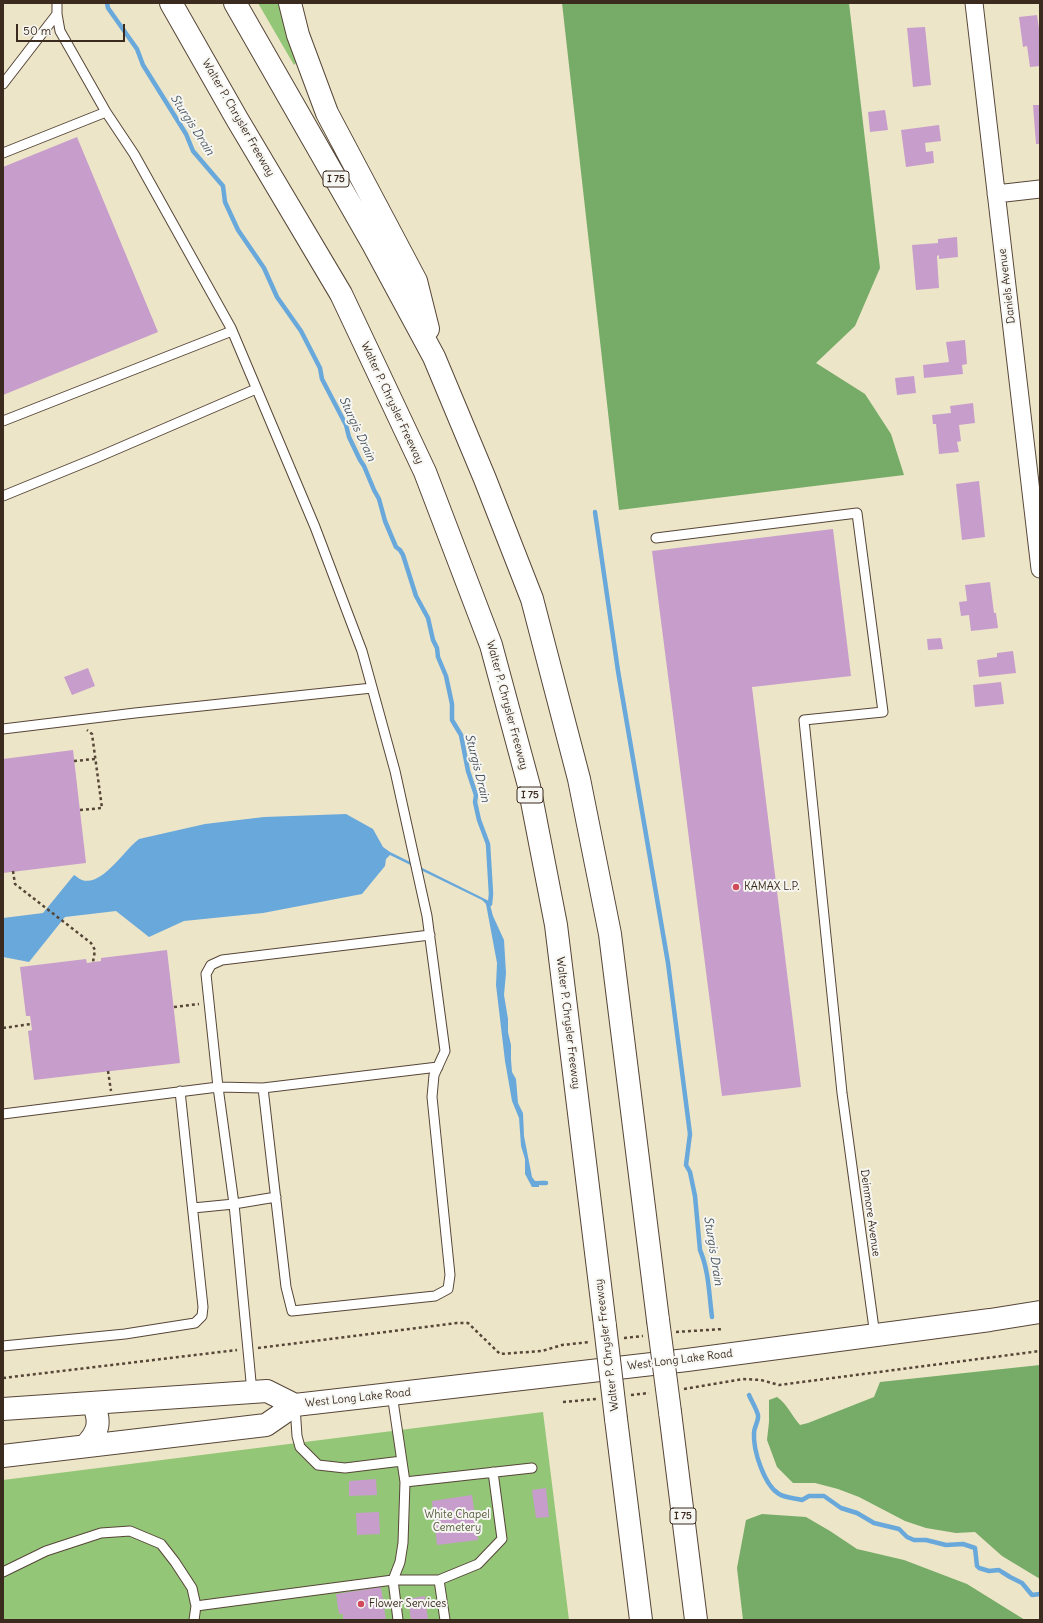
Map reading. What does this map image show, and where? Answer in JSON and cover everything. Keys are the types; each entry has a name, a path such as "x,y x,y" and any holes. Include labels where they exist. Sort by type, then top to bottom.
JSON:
{"main road":[{"path":"158,3 237,119"},
{"name":"Walter P. Chrysler Freeway","path":"171,3 237,119 341,294 424,472 491,645 529,786 556,925 641,1620"},
{"name":"I 75","path":"235,3 373,244 434,357 485,479 532,599 580,778 610,934 696,1620"},
{"path":"290,3 298,35 327,113 416,281 434,357"},
{"name":"West Long Lake Road","path":"3,1456 266,1425 294,1405 679,1361 875,1336 1040,1312"},
{"name":"West Long Lake Road","path":"3,1409 267,1391 294,1405"},
{"path":"85,1446 91,1440 97,1426 97,1412 93,1403"}],"street":[{"name":"Daniels Avenue","path":"974,3 1040,569"},
{"path":"996,194 1040,189"}],"lane":[{"path":"57,3 60,31 106,112 134,154 232,331 315,527 362,651 396,771 430,935 445,1051 434,1076 432,1097 450,1275 448,1290 434,1296 292,1311 286,1287 264,1088"},
{"path":"3,84 57,14"},
{"path":"3,153 106,112"},
{"path":"3,421 232,331"},
{"path":"3,496 96,458 256,389"},
{"name":"Deinmore Avenue","path":"656,538 858,513 883,712 804,720 842,1093 875,1336"},
{"path":"3,729 142,712 372,688"},
{"path":"252,1392 234,1204 218,1087 206,974 211,965 222,960 430,935"},
{"path":"3,1114 180,1091 218,1087 264,1088 438,1067"},
{"path":"3,1346 125,1334 196,1323 202,1316 203,1307 194,1208 180,1091"},
{"path":"194,1208 234,1204 276,1197"},
{"path":"392,1394 405,1482 403,1543 400,1562 393,1580 398,1620"},
{"path":"294,1405 297,1436 300,1447 318,1465 345,1468 402,1460"},
{"path":"405,1482 532,1468"},
{"path":"196,1606 393,1580 439,1580 478,1564 502,1539 494,1472"},
{"path":"3,1572 46,1551 101,1533 130,1531 161,1544 192,1588 196,1606 194,1620"},
{"path":"439,1580 445,1620"}],"path":[{"path":"80,810 102,808 92,734 83,726"},
{"path":"74,761 95,759"},
{"path":"13,871 14,884 91,943 95,950 93,962"},
{"path":"174,1007 202,1004"},
{"path":"3,1028 31,1024"},
{"path":"108,1071 111,1092"},
{"path":"3,1378 457,1323 468,1323 500,1354 542,1351 605,1335 660,1329 723,1329"},
{"path":"684,1389 743,1379 761,1380 779,1385 1040,1351"},
{"path":"624,1396 654,1392"},
{"path":"563,1402 601,1399"}],"green space":[{"path":"258,3 279,3 284,27 297,62 294,65"},
{"path":"562,3 849,3 880,268 855,326 816,363 865,394 891,434 904,475 619,510"},
{"path":"1040,1365 1040,1579 1002,1556 975,1532 956,1533 926,1528 905,1521 859,1497 838,1489 815,1483 793,1483 777,1467 767,1440 769,1400 777,1397 784,1403 800,1425 874,1397 880,1382"},
{"name":"White Chapel Cemetery","path":"543,1412 569,1620 3,1620 3,1480"},
{"path":"762,1514 806,1517 857,1549 904,1560 967,1584 1025,1620 743,1620 737,1568 746,1520"}],"water":[{"path":"346,814 373,829 383,847 390,852 489,901 493,916 504,940 506,973 504,995 511,1045 512,1072 516,1079 518,1103 523,1113 524,1136 532,1177 535,1181 539,1181 539,1187 532,1187 525,1174 525,1159 521,1146 519,1118 512,1101 505,1061 496,985 497,963 486,904 482,900 390,855 386,859 385,866 362,894 263,913 184,921 149,937 116,911 65,917 29,962 3,957 3,918 43,913 74,875 82,880 90,881 97,878 105,873 139,839 205,824 264,817"}],"building":[{"path":"1037,15 1040,35 1040,66 1030,67 1027,46 1023,47 1019,17"},
{"path":"925,27 931,85 913,87 907,28"},
{"path":"1033,105 1040,105 1040,144 1036,144"},
{"path":"885,110 888,130 870,132 868,112"},
{"path":"939,125 941,141 925,143 926,152 933,151 934,163 906,167 901,130"},
{"path":"77,137 158,332 3,395 3,167"},
{"path":"957,237 958,257 939,259 939,255 937,256 939,288 916,290 912,245 938,243 938,239"},
{"path":"965,340 967,364 962,365 963,374 924,378 923,365 949,362 946,342"},
{"path":"914,376 916,393 897,395 895,378"},
{"path":"973,403 975,423 959,425 961,441 957,442 959,452 939,454 936,424 933,424 932,415 951,413 950,406"},
{"path":"979,481 985,537 962,540 956,484"},
{"name":"KAMAX L.P.","path":"833,529 851,676 752,687 801,1087 722,1096 652,551"},
{"path":"990,582 994,613 996,613 998,628 971,631 969,615 961,616 959,602 967,601 965,585"},
{"path":"941,638 943,649 928,650 927,639"},
{"path":"1013,651 1016,673 979,677 977,660 997,657 997,653"},
{"path":"88,668 95,686 72,695 64,677"},
{"path":"1001,682 1004,704 975,707 973,685"},
{"path":"73,750 86,863 3,873 3,759"},
{"path":"167,950 180,1063 34,1080 28,1031 32,1030 30,1016 26,1016 20,967 86,959 87,963 101,961 101,958"},
{"path":"376,1479 377,1495 349,1496 349,1481"},
{"path":"546,1488 549,1517 536,1518 532,1490"},
{"path":"472,1495 478,1540 437,1545 432,1501"},
{"path":"379,1512 380,1534 357,1535 356,1513"},
{"name":"Flower Services","path":"381,1587 386,1620 343,1620 343,1614 339,1614 336,1594"},
{"path":"425,1596 428,1620 411,1620 408,1599"}],"waterway":[{"name":"Sturgis Drain","path":"107,3 108,8 137,49 143,65 186,134 193,151 223,186 225,202 238,230 264,268 277,297 301,331 320,368 322,379 346,425 349,437 379,499 385,521 396,547 403,555 416,596 428,618 433,640 437,648 438,657 446,676 452,704 452,720 461,735 468,771 476,795 475,802 479,820 488,844 491,894 490,904"},
{"path":"595,512 618,671 668,963 690,1134 686,1165 690,1172 695,1196 700,1250 707,1275 712,1317"},
{"name":"Sturgis Drain","path":"540,1183 546,1183"},
{"name":"Sturgis Drain","path":"749,1395 758,1415 754,1440 760,1466 769,1483 779,1494 802,1500 809,1496 824,1496 841,1508 857,1513 874,1523 899,1529 907,1537 914,1540 926,1540 946,1545 963,1544 975,1548 977,1566 979,1568 989,1571 999,1570 1022,1583 1032,1595 1040,1594"}],"place":[{"name":"KAMAX L.P.","path":"736,887"},
{"name":"Flower Services","path":"361,1604"}]}
